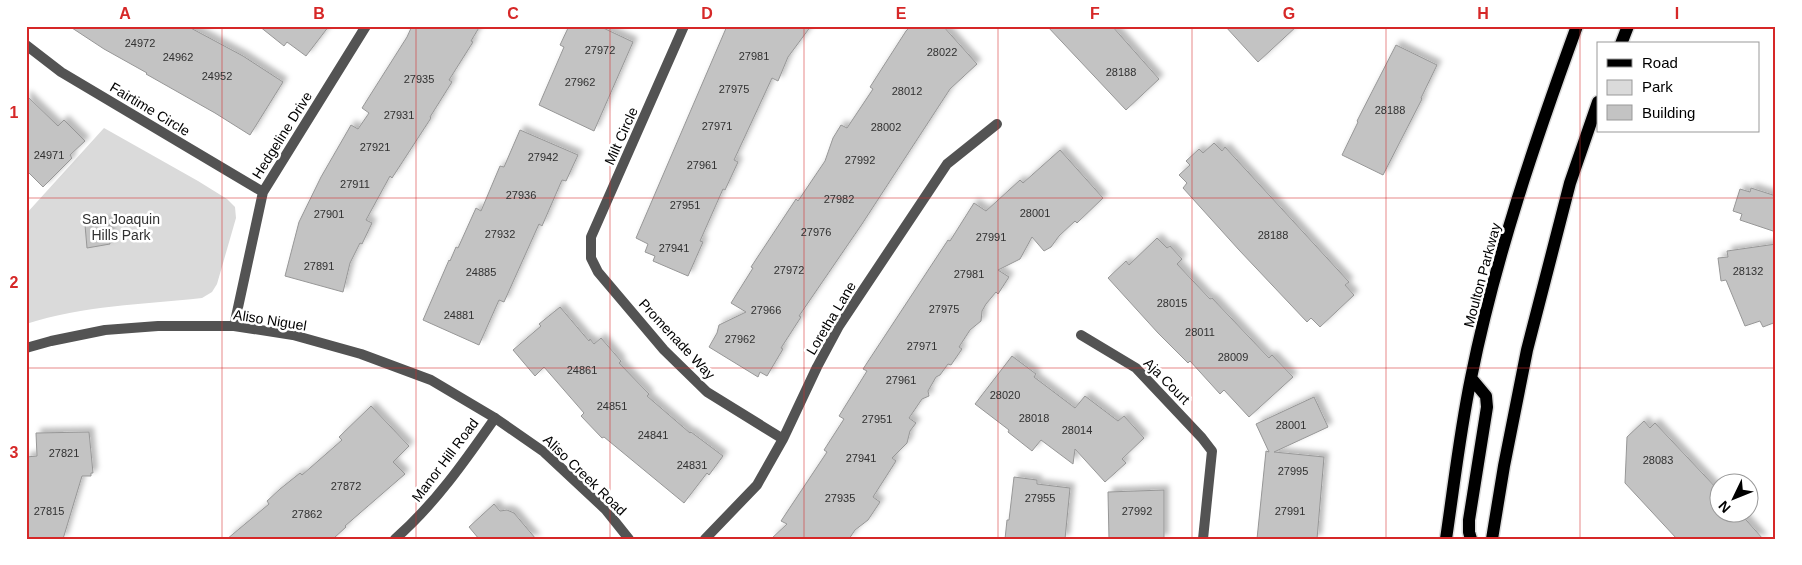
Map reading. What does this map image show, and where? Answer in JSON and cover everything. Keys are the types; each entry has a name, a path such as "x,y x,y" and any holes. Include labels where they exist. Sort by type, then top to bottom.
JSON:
{"main road":[{"name":"Moulton Parkway","path":"1446,539 1471,378 1495,276 1544,116 1577,26"},
{"path":"1622,42 1628,26"},
{"path":"1492,539 1527,350 1570,183 1597,105"},
{"path":"1471,378 1486,396 1487,407 1469,520 1469,532 1472,539"}],"street":[{"name":"Hedgeline Drive","path":"234,326 263,192 366,26"},
{"name":"Milt Circle","path":"591,258 591,237 684,26"},
{"name":"Fairtime Circle","path":"26,45 61,72 263,192"},
{"name":"Loretha Lane","path":"705,539 757,485 784,439 817,366 839,326 947,164 997,124"},
{"name":"Promenade Way","path":"591,258 598,272 664,350 707,392 784,439"},
{"name":"Aliso Niguel","path":"26,348 105,330 158,326 234,326 292,335 362,354 431,380 495,418"},
{"name":"Aja Court","path":"1080,336 1136,368 1202,438 1212,452 1203,539"},
{"name":"Manor Hill Road","path":"395,539 416,521 454,476 495,418"},
{"name":"Aliso Creek Road","path":"495,418 544,452 605,509 629,539"}],"green space":[{"name":"San Joaquin Hills Park","path":"104,128 198,181 227,199 235,207 236,218 217,284 212,292 202,298 91,309 26,324 26,214"}],"building":[{"path":"69,26 187,26 243,56 283,82 250,135 104,49"},
{"path":"259,26 329,26 306,56 287,42 284,46"},
{"path":"412,26 480,26 471,41 473,42 449,80 452,82 431,118 392,178 390,176 366,220 372,223 350,263 343,292 285,276 299,222 321,177 351,125 358,129 369,113 362,108"},
{"path":"569,26 599,26 633,42 594,131 539,105 564,47 560,45"},
{"path":"727,26 811,26 788,57 778,81 772,78 734,160 738,162 725,190 723,189 700,241 703,242 688,276 653,261 655,256 645,252 648,244 636,238"},
{"path":"911,26 943,26 977,64 950,89 862,224 799,316 801,317 781,348 783,349 767,376 760,372 758,377 709,347 719,325 746,312 731,303 753,268 751,267 796,199 798,201 825,161 833,138 841,125 847,128 873,89 870,87"},
{"path":"1047,26 1112,26 1159,79 1126,110"},
{"path":"1225,26 1297,26 1258,62"},
{"path":"1396,45 1437,65 1422,99 1383,175 1342,155 1357,121"},
{"path":"26,95 58,126 64,120 85,141 70,155 72,158 43,187 26,170"},
{"path":"520,130 578,155 566,181 562,180 542,226 539,224 504,302 499,300 479,345 423,320 449,260 456,247 458,248 476,208 481,211 500,166 504,167"},
{"path":"1214,143 1222,151 1225,147 1349,282 1345,285 1354,295 1320,327 1311,318 1307,322 1183,188 1187,183 1179,175 1190,165 1186,161 1199,149 1203,153"},
{"path":"1060,150 1103,198 1077,223 1075,221 1059,236 1051,247 1044,251 1032,237 1020,259 998,270 1009,277 998,294 996,292 986,304 982,311 981,321 970,330 959,347 962,349 951,365 948,364 940,375 936,377 928,391 929,396 922,399 909,418 916,423 910,431 907,443 892,458 896,461 873,497 880,502 868,520 855,530 849,539 771,539 787,524 781,521 827,452 824,450 844,419 839,416 867,371 863,369 974,203 986,211 1020,180 1023,183"},
{"path":"1751,188 1776,196 1776,232 1740,220 1742,214 1733,211 1740,189 1750,192"},
{"path":"108,222 110,244 87,248 85,225"},
{"path":"1157,238 1167,248 1170,246 1182,259 1177,264 1210,299 1212,298 1269,358 1272,355 1293,377 1249,417 1224,390 1220,394 1190,361 1188,363 1108,278 1126,261 1129,265"},
{"path":"1776,244 1776,322 1763,327 1760,321 1745,326 1726,280 1721,281 1718,258 1728,257 1727,251"},
{"path":"560,307 589,341 590,339 594,344 601,338 621,361 619,363 649,394 647,396 690,433 723,456 684,503 604,437 602,438 581,416 584,413 544,367 535,376 513,350 541,326 539,324"},
{"path":"1012,356 1036,374 1034,377 1075,408 1085,396 1118,421 1124,416 1144,438 1122,459 1126,463 1105,482 1075,449 1073,464 1041,440 1032,451 1008,432 1009,430 975,404"},
{"path":"1314,397 1328,427 1274,452 1324,457 1317,539 1257,539 1266,451 1269,452 1256,424"},
{"path":"371,406 409,446 393,462 405,474 345,526 333,539 227,539 269,504 267,501 280,489 300,473 302,475 342,440 339,437"},
{"path":"1644,421 1650,428 1655,423 1710,481 1710,522 1748,522 1763,539 1677,539 1625,483 1627,437"},
{"path":"89,432 93,473 91,473 91,476 82,476 63,539 26,539 26,457 37,456 36,433"},
{"path":"1014,477 1037,480 1037,484 1070,488 1065,539 1005,539"},
{"path":"1164,490 1164,539 1109,539 1108,492"},
{"path":"494,504 500,511 507,510 514,513 536,539 479,539 469,527"}]}
